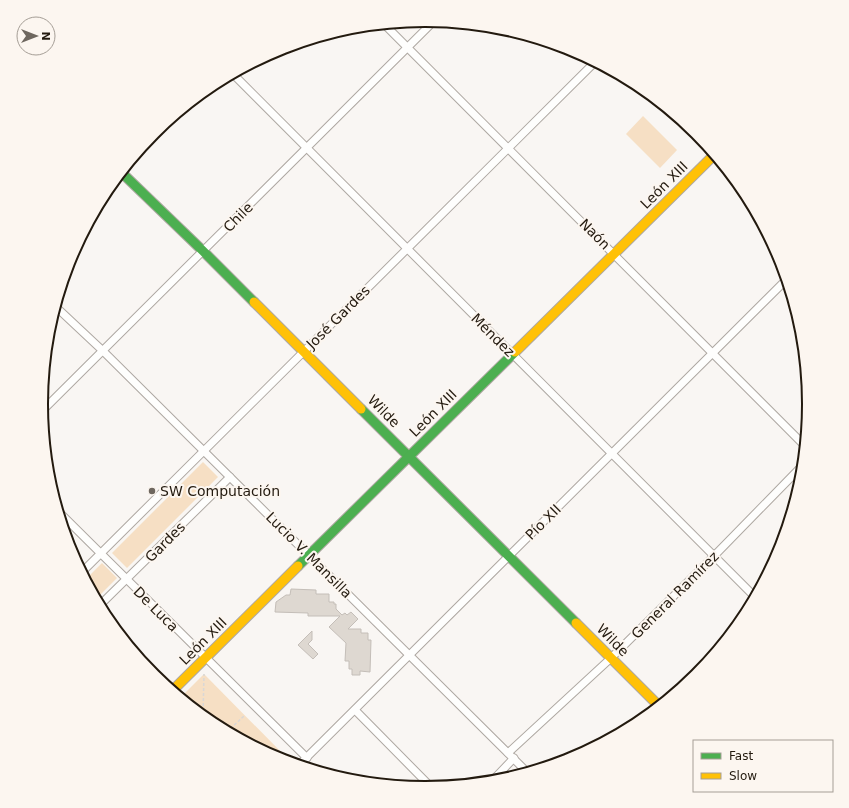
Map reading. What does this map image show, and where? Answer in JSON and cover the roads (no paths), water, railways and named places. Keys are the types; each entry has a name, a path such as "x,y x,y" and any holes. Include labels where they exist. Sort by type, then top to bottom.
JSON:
{"street":[{"name":"Chile","path":"48,405 428,27"},
{"name":"Naón","path":"389,29 800,441"},
{"name":"José Gardes","path":"85,569 591,66"},
{"name":"Méndez","path":"237,78 751,593"},
{"name":"León XIII","path":"176,687 711,158"},
{"name":"Wilde","path":"124,175 203,251 655,702"},
{"name":"Pío XII","path":"303,761 782,284"},
{"name":"Lucio V. Mansilla","path":"59,310 103,351 523,768"},
{"name":"General Ramírez","path":"497,774 511,756 714,556 795,473"},
{"name":"Gardes","path":"104,601 230,477"},
{"name":"De Luca","path":"66,519 307,758"},
{"path":"355,710 426,781"}],"place":[{"name":"SW Computación","path":"152,491"}]}
